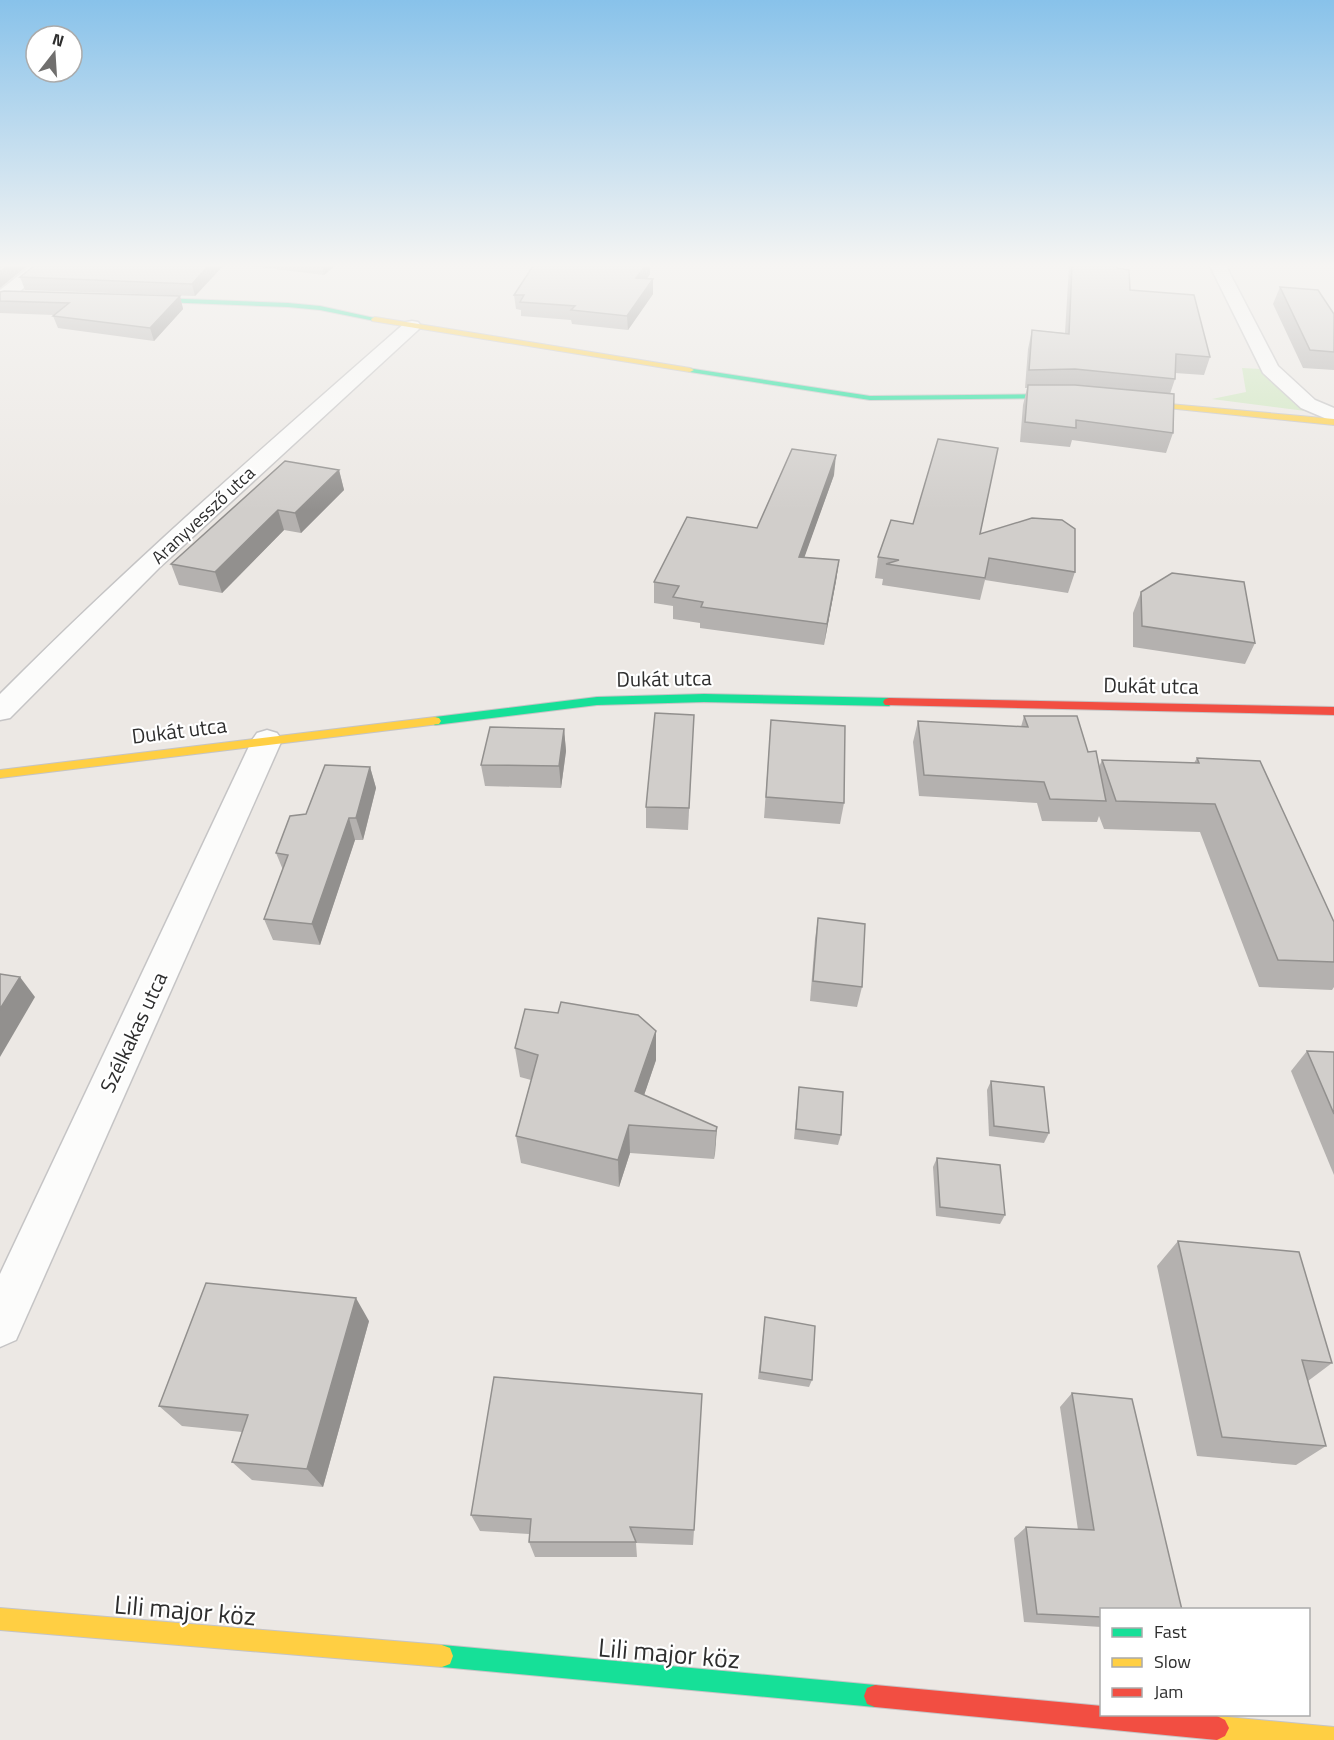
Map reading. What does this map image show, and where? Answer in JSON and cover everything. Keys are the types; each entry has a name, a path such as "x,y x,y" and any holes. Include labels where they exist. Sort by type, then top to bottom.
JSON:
{"street":[{"name":"Aranyvessző utca","path":"0,711 67,641 261,461 388,347"},
{"path":"547,347 870,398 1082,397"},
{"path":"1259,347 1270,369 1308,404 1334,416"},
{"path":"1116,400 1334,422"},
{"name":"Dukát utca","path":"0,774 597,701 704,698 1334,711"},
{"name":"Szélkakas utca","path":"0,1324 267,740"},
{"name":"Lili major köz","path":"0,1619 346,1647 1334,1739"}],"green space":[{"path":"1242,368 1261,369 1321,413 1212,399 1246,392"}],"building":[{"path":"1031,347 1207,347 1210,357 1176,354 1175,379 1075,369 1029,370"},
{"path":"1309,347 1334,347 1334,352 1310,350"},
{"path":"1028,385 1075,385 1174,394 1173,433 1076,420 1076,428 1025,422"},
{"path":"938,439 998,448 980,534 1032,518 1062,520 1075,529 1075,572 989,558 985,578 886,564 899,560 878,557 891,520 913,524"},
{"path":"792,449 836,455 799,557 839,560 827,624 701,607 703,602 673,597 679,586 654,582 687,517 757,528"},
{"path":"285,461 339,470 295,513 278,510 215,572 171,564"},
{"path":"1172,573 1244,582 1255,643 1142,626 1141,592"},
{"path":"655,713 694,715 689,808 646,807"},
{"path":"1024,716 1077,716 1088,752 1096,751 1106,801 1050,799 1044,782 924,775 918,721 1028,727"},
{"path":"771,720 845,726 844,803 766,797"},
{"path":"490,727 564,729 559,766 481,765"},
{"path":"1197,758 1260,761 1334,922 1334,962 1278,960 1215,804 1116,801 1102,760 1199,763"},
{"path":"325,765 370,767 356,818 349,818 312,924 264,919 288,855 276,853 290,816 306,814"},
{"path":"818,918 865,924 862,987 813,981"},
{"path":"0,974 20,977 0,1009"},
{"path":"561,1002 638,1015 656,1031 635,1091 717,1127 716,1131 629,1125 618,1160 516,1136 538,1055 515,1048 525,1009 558,1013"},
{"path":"1307,1051 1334,1052 1334,1114"},
{"path":"991,1081 1044,1087 1049,1133 994,1126"},
{"path":"799,1087 843,1092 841,1135 796,1129"},
{"path":"937,1158 1000,1165 1005,1215 940,1207"},
{"path":"1178,1241 1299,1252 1332,1363 1302,1360 1326,1446 1222,1437"},
{"path":"206,1283 356,1298 307,1469 232,1462 248,1415 159,1406"},
{"path":"765,1317 815,1326 812,1380 760,1372"},
{"path":"494,1377 702,1394 694,1530 630,1527 636,1542 529,1542 531,1519 471,1515"},
{"path":"1072,1393 1132,1399 1182,1608 1100,1608 1100,1617 1037,1614 1026,1527 1094,1530"}],"traffic: fast":[{"path":"690,370 870,398 1071,396"},
{"path":"435,721 597,701 704,698 889,702"},
{"path":"442,1656 875,1696"}],"traffic: slow":[{"path":"549,347 690,370"},
{"path":"1128,402 1334,422"},
{"path":"0,774 435,721"},
{"path":"0,1619 442,1656"},
{"path":"1217,1728 1334,1739"}],"traffic: jam":[{"path":"889,702 1334,711"},
{"path":"875,1696 1217,1728"}]}
